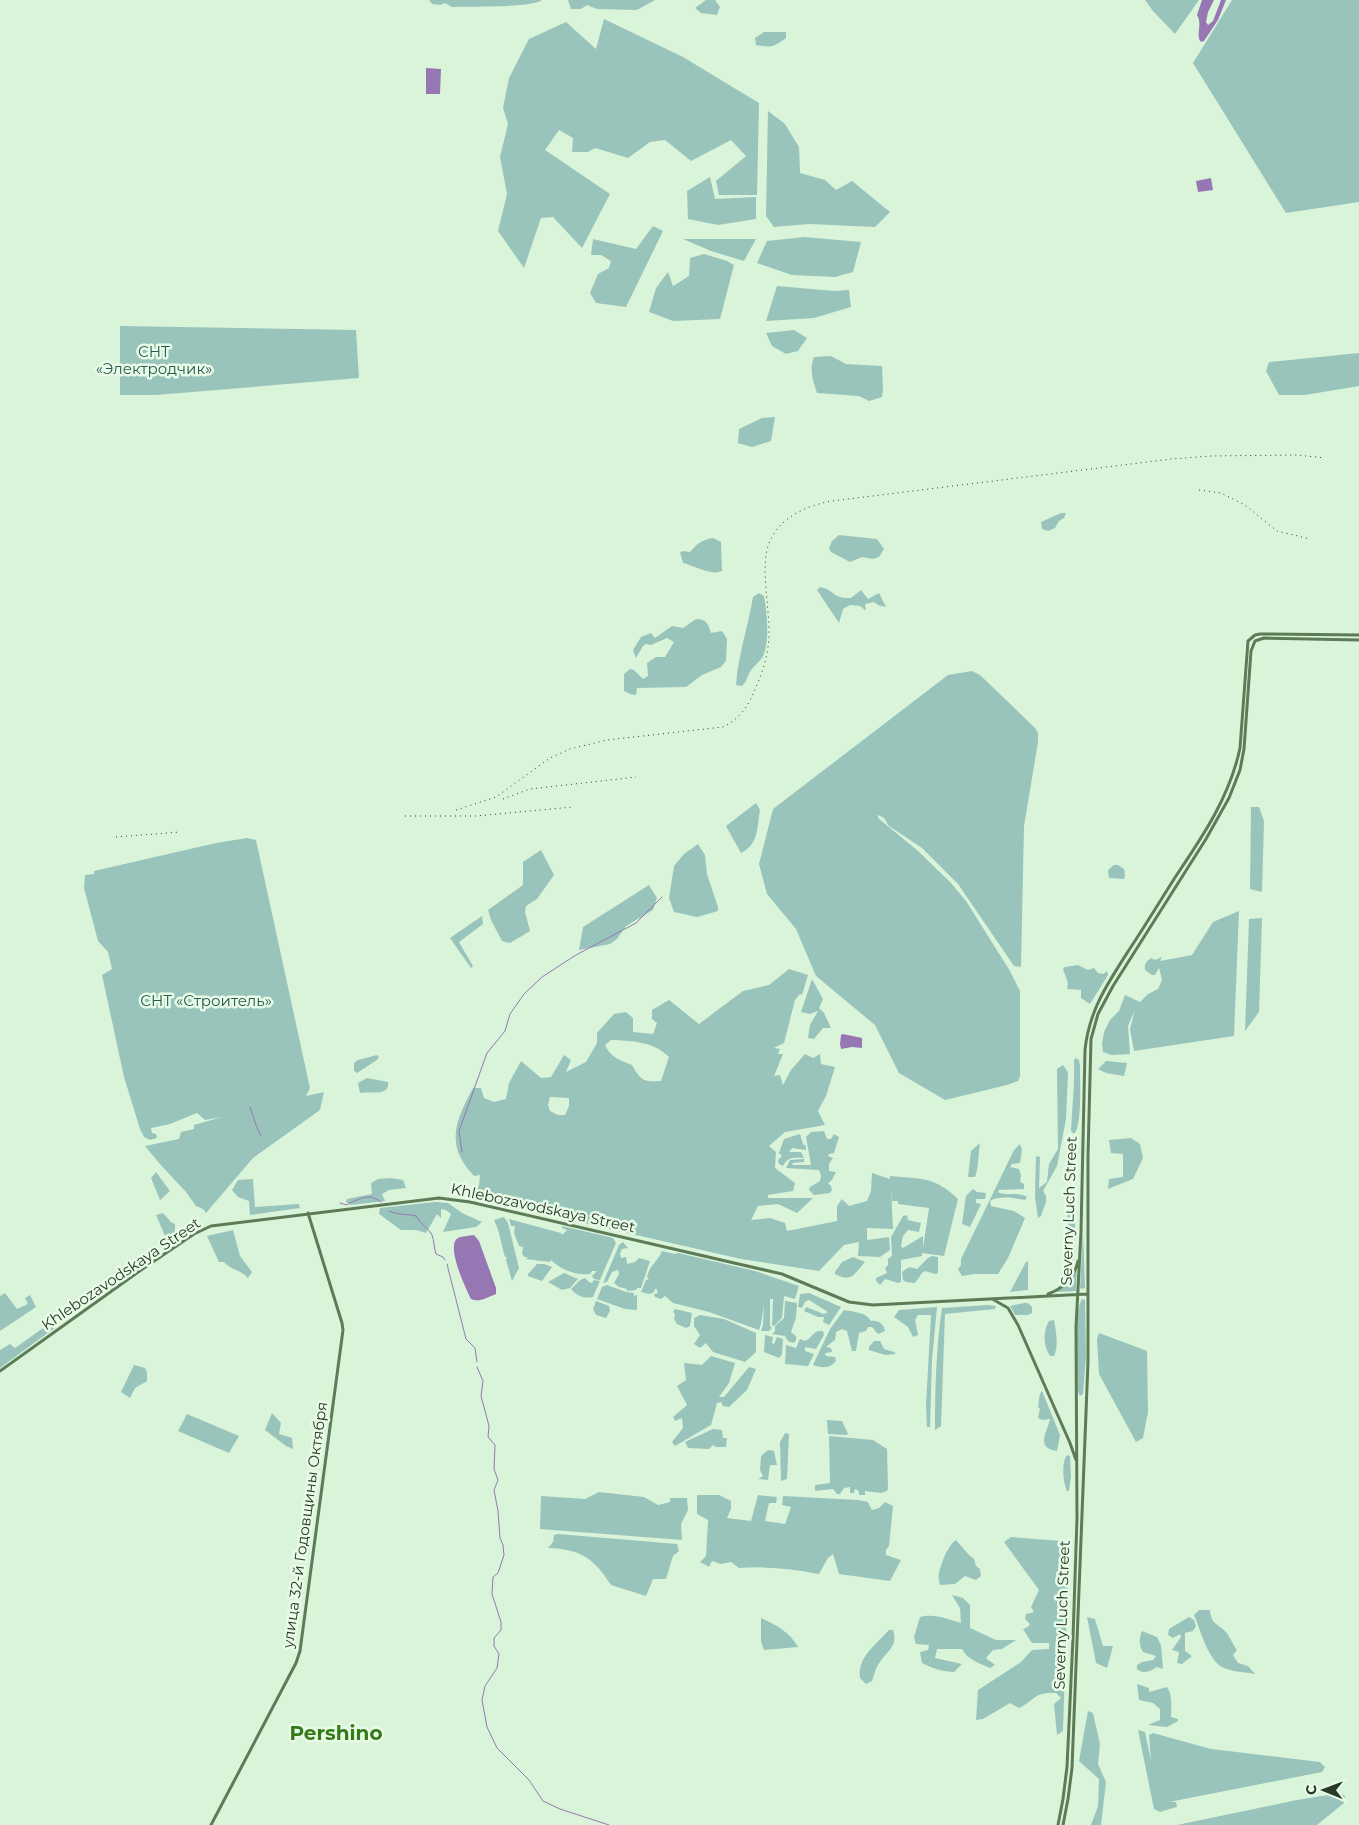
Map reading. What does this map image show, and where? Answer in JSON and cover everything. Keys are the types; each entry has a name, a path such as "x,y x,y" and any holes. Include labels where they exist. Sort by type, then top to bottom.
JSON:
{"main road":[{"name":"Severny Luch Street","path":"1058,1825 1064,1799 1070,1715 1078,1464 1076,1327 1081,1232 1085,1050 1090,1022 1093,1012 1108,984 1200,839 1226,794 1240,748 1246,648 1251,638 1254,635 1268,634 1359,636"},
{"name":"Severny Luch Street","path":"1063,1825 1072,1768 1085,1397 1088,1362 1088,1156 1091,1045 1095,1022 1113,986 1206,839 1229,798 1240,770 1244,749 1251,651 1255,641 1264,638 1359,640"},
{"name":"Khlebozavodskaya Street","path":"0,1371 201,1230 211,1226 308,1213 426,1200 455,1199 615,1234 782,1274 858,1305 1087,1294"},
{"name":"улица 32-й Годовщины Октября","path":"211,1825 296,1663 300,1651 343,1330 308,1213"},
{"path":"1081,1232 1085,1228 1088,1233"},
{"path":"1042,1295 1056,1291 1065,1284 1075,1270 1080,1256"},
{"path":"991,1299 998,1301 1008,1308 1018,1325 1078,1464"},
{"path":"1076,1397 1080,1401 1084,1400 1085,1397"}],"green space":[{"path":"429,0 542,0 536,3 514,5 452,7 445,3 440,5 432,4"},
{"path":"568,0 655,0 637,10 597,9 587,5 581,9 571,9"},
{"path":"706,0 715,0 720,7 717,15 701,13 695,8"},
{"path":"1145,0 1199,0 1175,34"},
{"path":"1232,0 1359,0 1359,202 1286,213 1193,63"},
{"path":"604,19 683,57 759,103 757,195 719,195 716,181 746,156 731,140 691,161 665,140 650,142 628,158 595,148 588,152 572,152 573,138 559,130 545,150 610,194 582,248 553,217 541,218 524,268 498,231 507,194 500,157 508,124 503,108 509,78 529,39 566,22 596,49"},
{"path":"764,32 786,32 786,38 772,46 756,45 755,38"},
{"path":"768,111 785,124 799,147 800,173 825,180 836,190 852,181 890,212 875,227 809,224 774,227 766,216"},
{"path":"710,177 715,199 756,197 756,219 718,225 688,219 687,191"},
{"path":"653,226 663,231 626,307 596,303 590,293 598,274 609,268 611,261 601,255 591,255 593,239 636,249"},
{"path":"804,237 861,242 853,272 835,277 792,275 757,263 767,241"},
{"path":"683,239 756,239 744,261 711,251"},
{"path":"704,254 734,265 720,319 673,321 649,312 656,288 668,272 673,286 689,276 690,258"},
{"path":"777,286 834,291 849,290 851,307 814,318 766,321"},
{"name":"СНТ «Электродчик»","path":"120,326 356,330 359,378 156,395 120,395"},
{"path":"794,330 807,338 798,351 786,354 772,346 766,333"},
{"path":"1359,353 1359,386 1305,395 1279,395 1266,371 1269,362"},
{"path":"831,356 846,364 882,366 882,397 869,401 859,396 817,393 812,371 814,357"},
{"path":"775,417 771,441 752,447 738,443 739,429 762,418"},
{"path":"1061,513 1066,513 1055,528 1048,531 1042,529 1041,522"},
{"path":"839,535 877,539 884,549 879,557 873,559 862,557 850,562 831,552 829,548 832,541"},
{"path":"713,538 721,542 722,571 708,571 683,563 680,552 690,552 700,543"},
{"path":"820,587 845,598 851,598 861,590 868,599 879,593 886,607 874,602 865,604 866,610 860,606 850,605 843,609 839,623 817,590"},
{"path":"759,593 764,596 767,643 762,658 751,670 744,684 742,686 736,685 753,597"},
{"path":"696,619 706,622 711,633 722,631 727,639 726,661 721,667 702,675 686,687 637,688 636,695 624,691 624,674 630,669 634,670 643,679 648,676 647,663 656,657 665,657 674,642 667,638 651,645 646,644 636,658 633,650 641,637 651,633 655,638 672,626 683,628"},
{"path":"972,671 980,675 1038,733 1024,826 1021,967 1014,966 958,884 922,848 889,826 884,818 878,815 878,818 917,850 951,883 966,901 1010,971 1020,991 1020,1077 1018,1081 945,1100 899,1073 875,1025 816,976 796,929 767,894 759,864 773,809 948,675"},
{"path":"756,803 760,810 756,834 751,845 741,853 726,826"},
{"path":"1251,807 1259,807 1264,821 1262,892 1250,889"},
{"name":"СНТ «Строитель»","path":"247,838 256,840 310,1088 306,1096 324,1092 320,1110 253,1158 206,1213 203,1209 196,1206 145,1146 179,1139 181,1132 194,1129 194,1125 222,1117 205,1120 197,1113 170,1124 151,1128 152,1133 156,1134 157,1138 150,1140 144,1137 124,1077 102,975 112,969 108,952 98,941 84,888 85,875 94,874 94,871 216,843"},
{"path":"698,844 705,855 707,874 718,911 697,917 674,912 669,898 674,866 684,854"},
{"path":"541,850 554,875 537,899 526,906 525,912 530,931 510,943 502,941 488,910 523,885 523,862"},
{"path":"1114,865 1124,869 1124,879 1109,878 1108,870"},
{"path":"649,885 657,898 653,910 626,926 617,939 610,944 579,950 583,927"},
{"path":"1239,911 1234,1036 1134,1051 1130,1029 1135,1010 1128,1026 1130,1054 1111,1055 1103,1052 1104,1032 1110,1020 1119,1011 1125,995 1140,1002 1148,994 1158,989 1162,980 1159,968 1155,975 1152,975 1145,970 1145,965 1148,961 1151,958 1155,960 1162,957 1160,961 1192,955 1213,922"},
{"path":"482,916 483,924 459,942 473,966 471,968 450,938"},
{"path":"1262,918 1259,1012 1245,1031 1249,919"},
{"path":"1078,965 1088,970 1094,968 1098,973 1103,974 1107,971 1108,975 1090,1004 1081,998 1081,990 1067,989 1068,983 1063,969"},
{"path":"789,969 808,975 802,995 800,994 795,1000 784,1043 774,1048 780,1049 778,1054 783,1054 774,1076 780,1075 783,1085 791,1070 805,1054 813,1058 820,1054 821,1064 835,1067 826,1096 818,1111 825,1125 785,1132 769,1146 776,1152 775,1168 795,1183 793,1191 768,1195 768,1198 813,1198 797,1213 778,1204 758,1206 751,1220 770,1218 785,1223 787,1231 837,1221 837,1206 842,1199 849,1206 867,1201 871,1191 872,1173 890,1179 890,1176 927,1180 942,1186 958,1199 944,1256 922,1253 922,1256 901,1260 901,1282 898,1283 885,1279 880,1285 876,1281 876,1278 887,1273 885,1268 888,1265 888,1259 892,1256 891,1237 903,1216 907,1215 908,1220 921,1223 919,1232 908,1230 903,1236 901,1246 903,1248 923,1236 923,1248 929,1208 898,1204 898,1201 892,1201 891,1188 893,1229 867,1228 867,1240 889,1237 890,1250 880,1257 858,1256 859,1242 844,1245 819,1271 741,1259 470,1197 479,1186 480,1175 474,1176 465,1165 456,1143 456,1132 462,1111 473,1088 481,1088 484,1098 494,1102 506,1099 509,1083 521,1061 541,1078 551,1077 564,1055 571,1060 566,1072 586,1062 597,1043 597,1033 614,1014 626,1012 633,1018 633,1032 653,1034 657,1023 652,1019 652,1010 669,1000 699,1024 743,991 769,985","holes":["611,1040 642,1043 663,1052 669,1057 661,1081 647,1081 638,1074 632,1065 613,1056 605,1045","550,1097 569,1098 569,1106 565,1115 558,1115 550,1111 548,1105"]},
{"path":"812,979 823,999 819,1008 824,1013 831,1028 823,1028 814,1039 808,1038 810,1025 818,1011 810,1014 801,1012"},
{"path":"377,1055 379,1057 377,1060 357,1073 354,1071 354,1063 358,1060"},
{"path":"1076,1058 1079,1060 1080,1066 1080,1101 1079,1120 1075,1133 1073,1133 1071,1131 1074,1060"},
{"path":"1106,1061 1127,1063 1124,1076 1106,1073 1098,1069"},
{"path":"1063,1065 1068,1072 1066,1119 1057,1166 1043,1191 1046,1196 1046,1202 1041,1216 1038,1218 1035,1197 1036,1156 1040,1157 1039,1188 1047,1182 1049,1164 1058,1149 1057,1069"},
{"path":"367,1078 388,1082 388,1087 382,1092 360,1093 358,1083"},
{"path":"824,1131 827,1139 831,1139 834,1134 839,1137 834,1153 828,1156 833,1158 829,1164 829,1171 836,1172 828,1183 832,1190 830,1193 814,1195 809,1190 810,1187 820,1181 819,1170 786,1168 790,1160 804,1159 804,1162 792,1163 793,1165 811,1165 806,1137 811,1132"},
{"path":"800,1134 806,1150 792,1148 789,1152 801,1152 804,1158 789,1159 783,1166 779,1164 778,1160 782,1156 779,1153 784,1139"},
{"path":"1131,1138 1140,1144 1143,1158 1133,1179 1108,1189 1109,1179 1123,1177 1123,1154 1111,1153 1109,1140"},
{"path":"980,1143 975,1177 968,1177 971,1151"},
{"path":"1020,1144 1022,1150 1020,1163 1012,1164 1010,1167 1019,1169 1021,1175 1020,1182 1024,1184 1024,1189 999,1190 998,1192 1020,1194 1027,1197 1025,1200 1002,1198 990,1201 991,1206 1014,1211 1025,1218 1008,1258 998,1274 962,1276 958,1269 961,1265 961,1259 1014,1150"},
{"path":"156,1172 170,1191 160,1200 151,1178"},
{"path":"253,1179 255,1207 299,1204 300,1208 250,1215 249,1201 238,1197 232,1190 238,1180"},
{"path":"378,1179 403,1180 406,1188 389,1190 382,1194 385,1201 351,1205 346,1202 347,1199 372,1194 371,1183"},
{"path":"973,1189 977,1192 986,1193 985,1199 976,1199 976,1203 981,1204 970,1227 962,1224 966,1196"},
{"path":"1071,1190 1075,1193 1076,1200 1074,1259 1071,1262 1066,1259 1064,1251 1068,1247 1070,1240 1067,1213"},
{"path":"435,1202 448,1203 462,1213 482,1222 476,1227 443,1232 451,1214 441,1209 441,1218 437,1214 426,1233 416,1230 401,1230 379,1214 380,1208"},
{"path":"163,1213 175,1224 175,1238 166,1238 156,1215"},
{"path":"504,1217 508,1223 519,1268 512,1281 506,1260 507,1257 505,1257 494,1220"},
{"path":"509,1219 561,1233 562,1235 567,1230 562,1228 562,1226 613,1238 616,1243 600,1280 594,1279 592,1276 597,1271 592,1271 590,1274 579,1274 564,1269 551,1260 550,1262 526,1259 528,1257 522,1254 523,1247 519,1246 514,1233 515,1226 511,1226"},
{"path":"233,1230 240,1256 252,1272 248,1278 224,1262 219,1262 207,1236"},
{"path":"1083,1231 1085,1288 1082,1289 1080,1288"},
{"path":"623,1242 628,1248 622,1249 620,1254 621,1258 626,1257 627,1264 635,1262 639,1258 650,1261 641,1288 636,1290 627,1291 627,1289 619,1287 614,1283 619,1274 618,1270 612,1272 607,1282 603,1283 619,1245"},
{"path":"662,1251 755,1271 799,1286 795,1299 784,1296 782,1318 774,1326 772,1325 773,1299 770,1299 770,1326 772,1328 769,1331 761,1331 764,1305 759,1330 709,1312 673,1303 665,1296 661,1299 655,1297 654,1294 658,1293 656,1288 653,1293 641,1292 646,1280 649,1279 647,1277 650,1270"},
{"path":"932,1256 938,1257 938,1273 925,1271 915,1283 903,1280 902,1272 909,1267 917,1269"},
{"path":"853,1257 865,1262 852,1276 845,1278 835,1274 842,1262"},
{"path":"1028,1261 1028,1290 1010,1292 1026,1262"},
{"path":"537,1264 552,1267 542,1281 528,1276"},
{"path":"1077,1268 1076,1291 1055,1292 1069,1281"},
{"path":"564,1273 578,1279 570,1288 562,1290 548,1282"},
{"path":"585,1278 592,1283 594,1280 600,1281 593,1297 581,1296 571,1289 580,1280"},
{"path":"607,1285 634,1293 634,1297 637,1294 637,1310 625,1309 597,1299 602,1287"},
{"path":"5,1293 17,1309 28,1304 25,1298 30,1295 36,1307 0,1331 0,1296"},
{"path":"809,1293 841,1307 829,1325 823,1322 824,1317 818,1317 804,1311 806,1307 824,1314 828,1312 809,1300 805,1302 802,1308 798,1307 800,1294"},
{"path":"1082,1299 1085,1300 1086,1357 1083,1394 1080,1396 1078,1392 1077,1330 1079,1306"},
{"path":"596,1301 609,1306 610,1311 606,1318 596,1315 593,1309"},
{"path":"785,1301 797,1303 796,1318 791,1332 796,1336 796,1341 793,1343 788,1341 785,1336 772,1334 775,1331 775,1326 784,1318"},
{"path":"1028,1303 1032,1307 1032,1313 1028,1315 1015,1315 1010,1306"},
{"path":"996,1306 995,1309 945,1314 941,1426 935,1430 936,1369 942,1308"},
{"path":"937,1307 932,1360 930,1427 927,1427 926,1405 931,1315 918,1315 915,1320 918,1335 913,1337 908,1327 894,1317 899,1310"},
{"path":"675,1309 692,1313 690,1326 686,1328 677,1324 673,1312"},
{"path":"844,1310 863,1314 871,1321 882,1324 885,1331 878,1334 872,1327 868,1327 866,1331 859,1333 856,1351 852,1351 847,1331 842,1329 836,1332 835,1340 826,1347 831,1348 832,1352 825,1353 826,1356 835,1357 836,1361 825,1367 813,1365 830,1329"},
{"path":"700,1315 724,1319 756,1333 756,1352 745,1362 713,1352 706,1343 700,1348 694,1344 700,1335 694,1326 694,1318"},
{"path":"1054,1320 1057,1338 1056,1347 1054,1356 1050,1356 1046,1348 1045,1334 1049,1321"},
{"path":"53,1321 57,1323 56,1327 0,1368 0,1350 10,1344 15,1348"},
{"path":"818,1331 823,1331 824,1335 816,1349 805,1347 805,1351 814,1354 808,1366 785,1364 786,1345 796,1348 800,1339 805,1341"},
{"path":"1099,1333 1147,1351 1148,1412 1143,1438 1136,1442 1099,1374 1097,1339"},
{"path":"765,1335 773,1337 772,1343 774,1344 777,1337 783,1339 782,1354 779,1358 764,1352"},
{"path":"874,1341 880,1341 884,1349 896,1354 885,1355 869,1350"},
{"path":"711,1356 735,1363 729,1383 719,1397 724,1397 749,1367 756,1369 747,1390 729,1407 723,1406 721,1402 717,1403 711,1425 675,1446 672,1442 683,1428 682,1418 675,1421 673,1417 687,1405 677,1386 686,1380 684,1363 702,1365"},
{"path":"134,1365 145,1368 147,1381 135,1388 130,1398 121,1392"},
{"path":"1042,1391 1060,1435 1057,1451 1050,1449 1044,1443 1050,1419 1042,1420 1038,1418 1040,1409 1038,1407 1039,1398"},
{"path":"272,1413 281,1423 279,1434 292,1438 293,1449 265,1430"},
{"path":"187,1414 239,1436 229,1453 178,1431"},
{"path":"827,1420 842,1421 848,1434 828,1434"},
{"path":"713,1429 722,1430 723,1438 727,1438 726,1447 716,1447 713,1445 709,1449 688,1448 685,1442"},
{"path":"785,1433 789,1434 787,1479 781,1481 780,1442"},
{"path":"829,1436 873,1440 887,1449 887,1491 881,1493 865,1491 865,1495 859,1495 859,1491 855,1489 854,1493 850,1493 850,1487 844,1488 840,1494 837,1494 833,1489 815,1491 815,1485 830,1483"},
{"path":"768,1450 774,1451 777,1465 770,1465 768,1480 758,1479 763,1476 760,1470 761,1456"},
{"path":"1067,1455 1070,1456 1071,1476 1069,1491 1067,1491 1063,1472"},
{"path":"599,1492 644,1497 658,1505 670,1502 670,1498 687,1498 688,1510 681,1524 682,1540 540,1529 541,1496 585,1499"},
{"path":"697,1495 719,1495 731,1501 731,1509 727,1518 751,1521 758,1495 777,1497 776,1503 769,1503 765,1521 785,1524 791,1507 782,1505 783,1496 858,1500 868,1502 872,1510 879,1508 885,1502 893,1506 889,1546 886,1550 886,1555 901,1560 890,1581 839,1574 833,1554 828,1558 819,1574 779,1568 739,1568 731,1562 721,1564 712,1561 709,1567 700,1562 706,1556 708,1520 697,1514"},
{"path":"554,1535 677,1544 679,1551 673,1556 666,1579 653,1579 646,1596 611,1585 592,1562 578,1553 548,1548 553,1542"},
{"path":"1011,1537 1061,1541 1069,1547 1063,1731 1057,1735 1054,1704 1061,1698 1056,1693 1039,1695 1019,1708 1010,1703 983,1719 976,1720 978,1690 1021,1662 1032,1650 1049,1649 1049,1643 1032,1643 1023,1629 1030,1624 1025,1619 1026,1614 1034,1612 1031,1607 1039,1590 1004,1542"},
{"path":"956,1540 974,1559 976,1566 980,1569 981,1576 976,1580 965,1576 955,1584 940,1585 941,1565 948,1550"},
{"path":"952,1595 963,1598 970,1605 970,1628 996,1640 1016,1640 1002,1649 993,1650 986,1658 995,1665 990,1668 971,1659 962,1649 937,1649 935,1658 962,1664 954,1672 929,1667 922,1663 920,1652 928,1650 929,1645 916,1644 914,1637 920,1617 935,1616 961,1623 960,1608"},
{"path":"1199,1610 1210,1610 1213,1621 1226,1632 1237,1650 1233,1655 1238,1663 1248,1666 1255,1674 1235,1671 1218,1664 1209,1652 1194,1615"},
{"path":"1087,1617 1095,1619 1103,1646 1113,1646 1107,1668 1096,1663"},
{"path":"1189,1617 1194,1620 1196,1626 1193,1631 1185,1633 1185,1651 1192,1656 1182,1664 1177,1663 1179,1652 1172,1650 1181,1637 1180,1634 1173,1638 1168,1635 1169,1629"},
{"path":"761,1618 772,1623 791,1637 798,1647 764,1650 761,1641"},
{"path":"889,1630 893,1630 893,1645 878,1665 872,1681 866,1684 860,1678 861,1664 868,1652"},
{"path":"1142,1631 1157,1637 1161,1645 1163,1669 1157,1667 1145,1672 1137,1669 1137,1665 1153,1660 1156,1656 1143,1652 1140,1642"},
{"path":"1137,1684 1149,1688 1149,1692 1167,1687 1171,1698 1171,1717 1178,1719 1178,1721 1167,1727 1148,1725 1160,1720 1160,1709 1153,1703 1139,1700"},
{"path":"1088,1711 1093,1713 1100,1744 1098,1764 1106,1782 1101,1825 1091,1825 1098,1806 1099,1779 1079,1761"},
{"path":"1138,1730 1145,1732 1151,1761 1149,1735 1153,1733 1211,1749 1320,1762 1325,1767 1322,1772 1169,1802 1176,1802 1177,1807 1160,1812 1154,1809"},
{"path":"1340,1793 1345,1796 1344,1803 1317,1825 1177,1825 1297,1800"}],"shaded area":[{"path":"1202,0 1214,0 1208,12 1206,22 1208,25 1213,21 1221,0 1226,0 1218,20 1204,41 1201,42 1199,39 1199,18 1197,15"},
{"path":"426,68 441,69 440,94 426,94"},
{"path":"1211,178 1213,190 1198,192 1196,181"},
{"path":"841,1035 862,1038 862,1048 841,1049"},
{"path":"474,1235 479,1241 496,1288 496,1294 477,1300 471,1299 465,1286 455,1258 454,1249 458,1238"}],"waterway":[{"path":"462,1152 459,1131 487,1053 505,1031 510,1014 524,994 542,977 576,955 636,923 662,897"},
{"path":"250,1107 261,1136"},
{"path":"340,1203 347,1205 368,1197 381,1202"},
{"path":"389,1211 416,1216 432,1235 436,1254 445,1260"},
{"path":"447,1264 466,1339 475,1348 477,1362"},
{"path":"477,1367 483,1381 481,1396 489,1426 488,1437 495,1445 494,1469 498,1480 494,1490 504,1555 498,1573 493,1577 492,1594 501,1622 501,1630 494,1638 494,1646 499,1654 497,1668 485,1686 482,1700 487,1727 497,1748 529,1780 543,1801 560,1809 609,1825"}],"railway":[{"path":"456,810 496,797 550,758 570,749 607,740 723,727 735,719 750,700 767,653 769,632 765,564 769,543 781,525 799,512 810,507 832,501 1171,459 1211,456 1297,455 1325,458"},
{"path":"1199,490 1221,493 1245,505 1277,531 1310,539"},
{"path":"503,799 530,789 636,777"},
{"path":"405,816 476,816 573,807"},
{"path":"116,837 180,832"}],"district":[{"name":"Pershino","path":"336,1733"}]}
